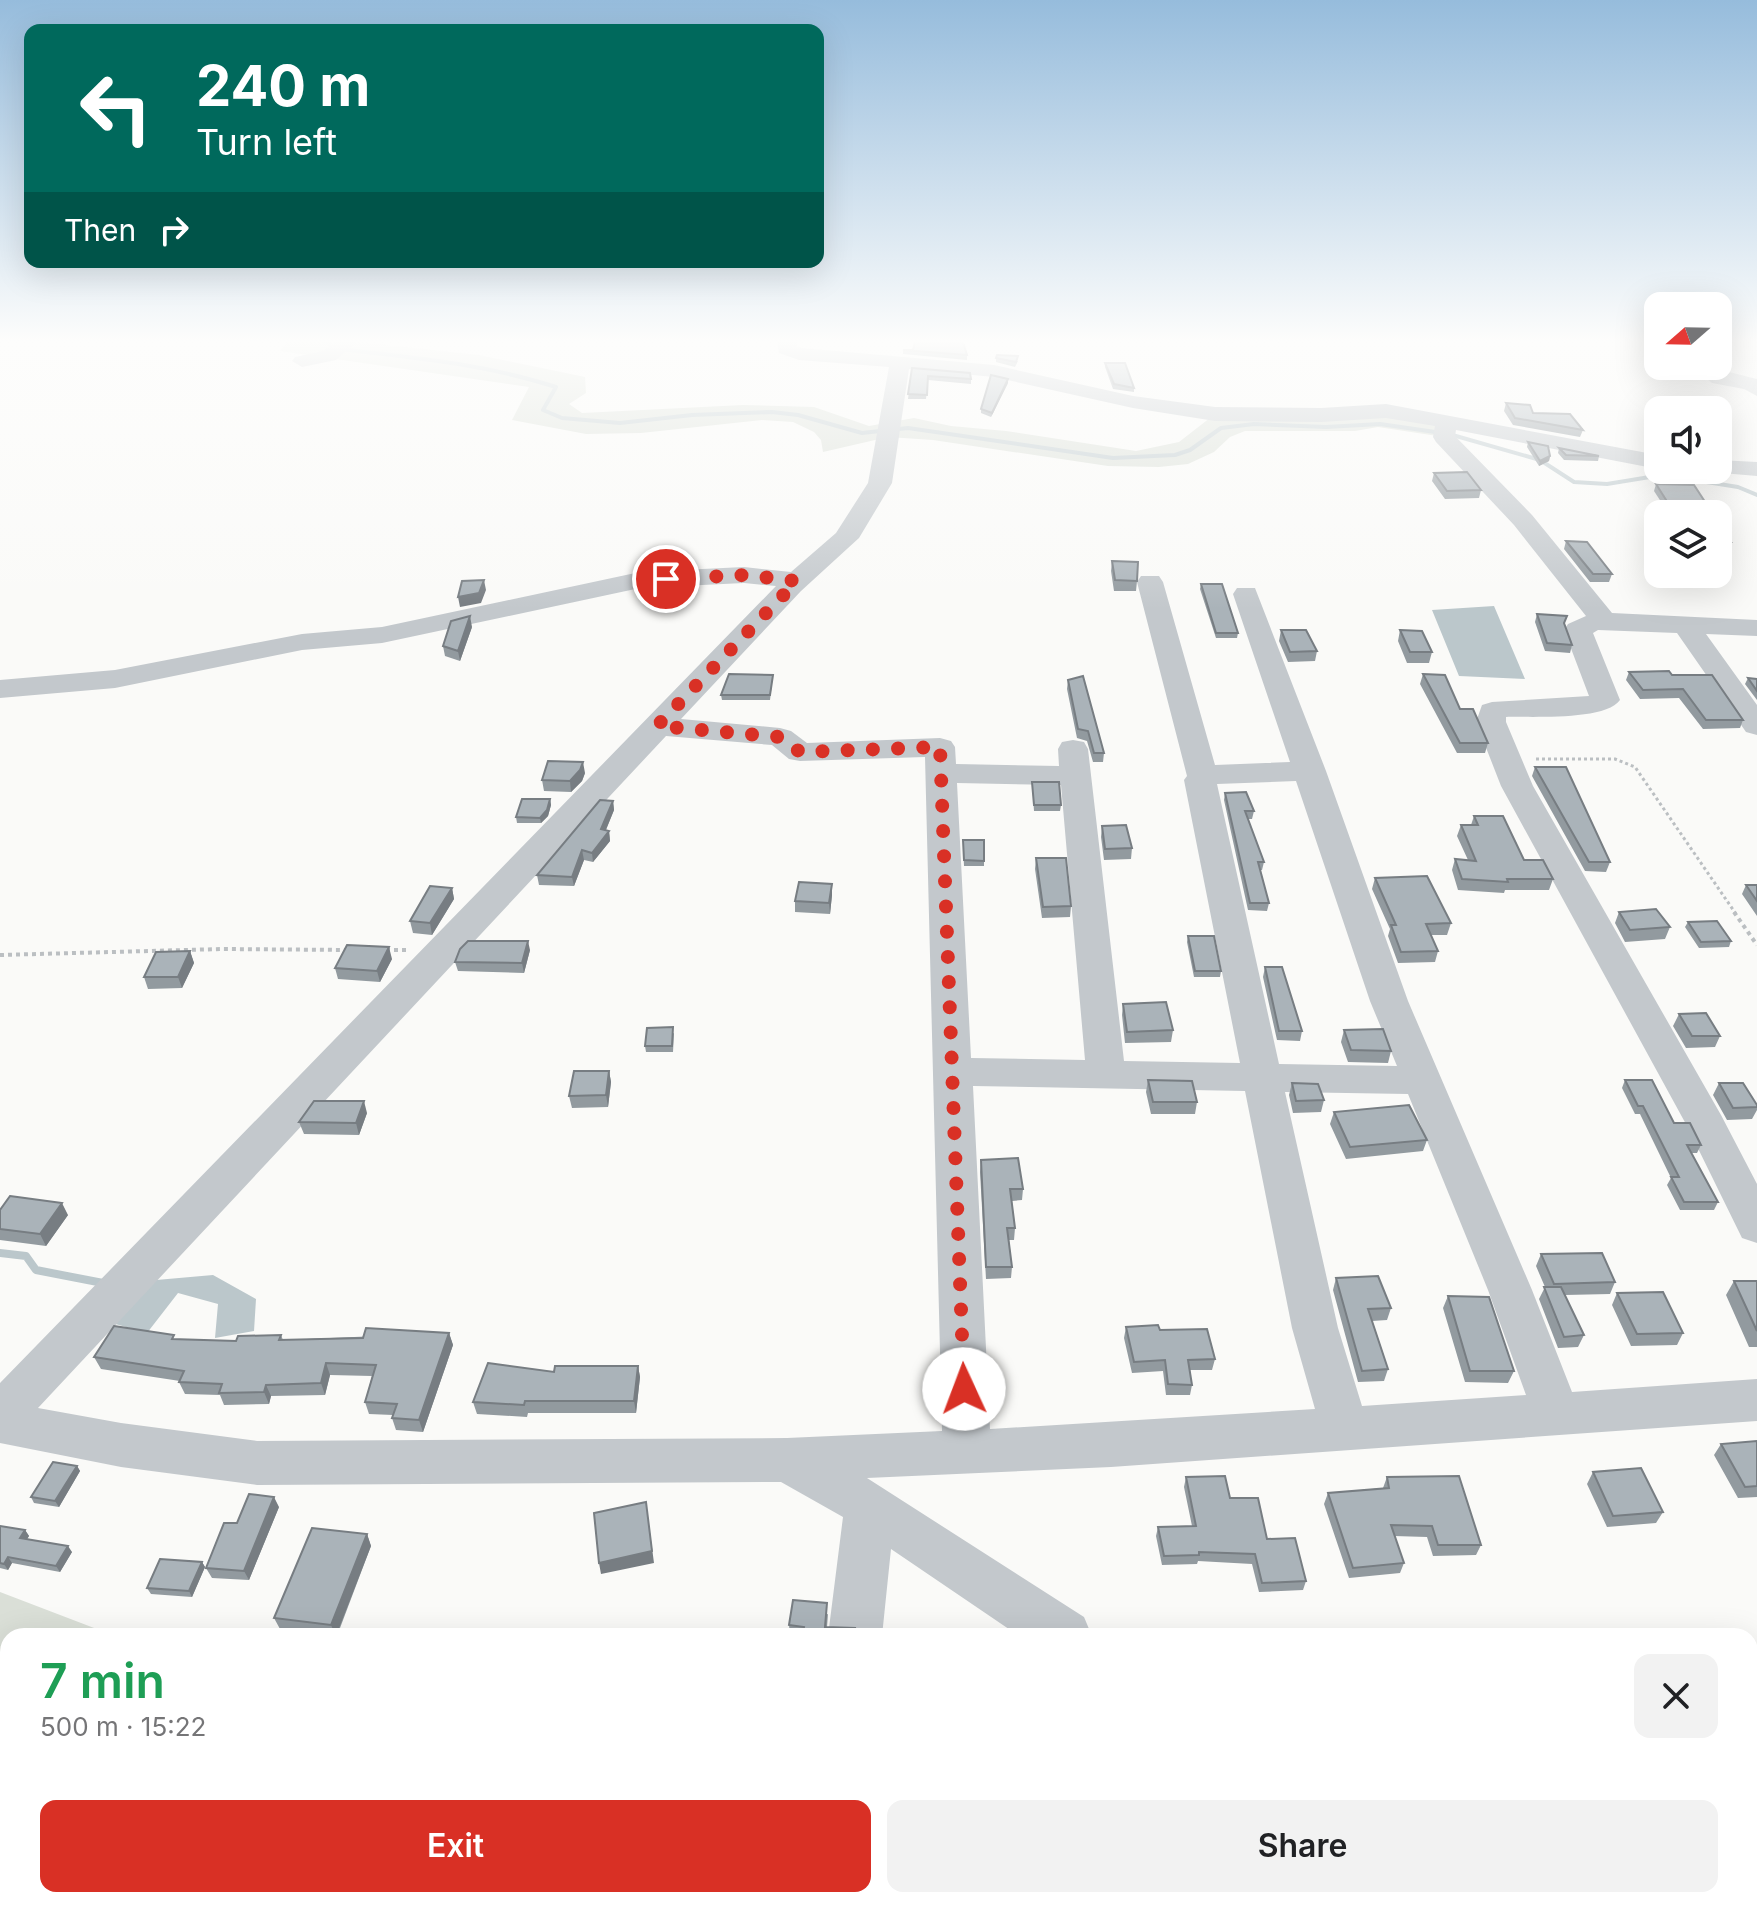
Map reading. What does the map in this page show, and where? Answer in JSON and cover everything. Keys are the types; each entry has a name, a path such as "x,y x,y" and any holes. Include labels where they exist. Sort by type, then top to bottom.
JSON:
{"street":[{"path":"0,1415 657,726 797,581 846,538 880,483 889,431"},
{"path":"1445,431 1444,437 1523,520 1604,621"},
{"path":"1490,431 1644,459"},
{"path":"1732,468 1757,469"},
{"path":"0,689 115,679 302,642 382,635 640,580 744,575 797,581"},
{"path":"1150,582 1203,777 1200,780 1208,827 1315,1328 1344,1428"},
{"path":"1246,594 1420,1080 1510,1290 1557,1414"},
{"path":"1757,628 1591,623 1578,630 1605,700 1598,704 1521,705 1492,711 1491,722 1517,786 1707,1126 1757,1226"},
{"path":"1685,624 1757,726"},
{"path":"657,726 780,737 800,752 940,747 967,1452"},
{"path":"941,773 1074,762 1106,1075"},
{"path":"1203,777 1310,771"},
{"path":"952,1072 1420,1080"},
{"path":"0,1422 121,1445 257,1463 787,1460 967,1452 1757,1400"},
{"path":"787,1460 870,1506 1053,1628"},
{"path":"856,1628 870,1506"}],"path":[{"path":"1506,759 1615,759 1635,767 1757,945"},
{"path":"0,955 223,949 365,950"},
{"path":"381,950 444,951"}],"shaded area":[{"path":"570,431 659,431 641,433 586,434"},
{"path":"1006,431 1136,451 1179,442 1193,431 1245,431 1230,437 1214,452 1188,464 1159,467 1108,466 933,440 888,437 823,452 821,440 814,432"},
{"path":"1405,431 1445,431 1444,437"},
{"path":"1494,606 1525,679 1459,676 1432,610"},
{"path":"213,1275 256,1299 254,1331 215,1338 218,1304 178,1293 147,1333 112,1323 145,1281"},
{"path":"0,1592 94,1628 0,1628"}],"building":[{"path":"1528,442 1548,446 1550,456 1540,461"},
{"path":"1559,448 1599,456 1566,455"},
{"path":"1467,472 1481,490 1447,491 1434,473"},
{"path":"1656,484 1694,485 1704,500 1666,500"},
{"path":"1566,541 1587,542 1612,574 1593,574"},
{"path":"1112,561 1138,562 1137,581 1115,580"},
{"path":"484,580 479,593 458,597 462,581"},
{"path":"1201,584 1222,584 1238,633 1216,633"},
{"path":"1537,614 1567,616 1564,623 1572,645 1547,643"},
{"path":"470,616 458,651 443,646 451,621"},
{"path":"1281,630 1306,630 1317,651 1290,652"},
{"path":"1400,630 1422,631 1432,652 1410,652"},
{"path":"1669,671 1672,675 1712,675 1743,720 1706,720 1683,689 1643,690 1629,672"},
{"path":"729,674 773,675 770,695 721,695"},
{"path":"1423,674 1445,675 1460,709 1473,709 1488,743 1460,743"},
{"path":"1083,676 1104,753 1094,753 1088,731 1078,729 1068,680"},
{"path":"1748,678 1757,679 1757,691"},
{"path":"548,761 583,762 570,781 542,780"},
{"path":"1535,767 1566,767 1610,862 1589,862"},
{"path":"1032,782 1059,782 1061,805 1034,805"},
{"path":"1246,792 1254,811 1245,811 1264,862 1258,862 1269,903 1250,903 1225,793"},
{"path":"522,799 550,799 547,810 540,818 516,817"},
{"path":"600,800 613,801 601,829 609,831 592,853 582,850 572,877 537,875"},
{"path":"1474,816 1503,816 1524,860 1543,860 1553,879 1507,879 1508,882 1462,879 1455,859 1476,861 1461,825 1478,825"},
{"path":"1126,825 1132,848 1105,849 1102,826"},
{"path":"963,840 984,840 984,861 964,860"},
{"path":"1036,858 1066,858 1071,906 1043,907"},
{"path":"1427,876 1451,923 1426,924 1438,951 1401,952 1391,925 1396,925 1375,878"},
{"path":"799,882 832,884 829,903 795,901"},
{"path":"1746,885 1757,885 1757,901"},
{"path":"430,886 452,888 430,923 410,921"},
{"path":"1656,909 1670,927 1630,930 1619,912"},
{"path":"1717,921 1731,941 1701,942 1688,922"},
{"path":"1188,936 1214,936 1221,971 1195,971"},
{"path":"468,941 528,941 522,963 455,962 460,949"},
{"path":"347,945 389,947 377,971 335,968"},
{"path":"190,951 178,977 144,977 156,952"},
{"path":"1265,967 1282,967 1302,1031 1279,1031"},
{"path":"1166,1002 1173,1030 1127,1032 1123,1004"},
{"path":"1706,1013 1720,1036 1692,1036 1679,1014"},
{"path":"673,1027 672,1046 645,1046 647,1028"},
{"path":"1383,1029 1391,1051 1351,1050 1344,1030"},
{"path":"574,1071 609,1071 606,1095 569,1096"},
{"path":"1148,1080 1192,1081 1197,1102 1153,1102"},
{"path":"1625,1080 1652,1080 1674,1123 1690,1123 1701,1145 1687,1145 1718,1202 1684,1202 1671,1177 1679,1177 1643,1106 1638,1106"},
{"path":"1292,1083 1318,1084 1324,1100 1296,1101"},
{"path":"1719,1083 1743,1083 1757,1107 1733,1108"},
{"path":"314,1101 364,1101 356,1123 299,1122"},
{"path":"1409,1105 1427,1140 1350,1147 1334,1112"},
{"path":"1018,1158 1023,1189 1010,1189 1015,1228 1007,1228 1012,1267 986,1267 981,1160"},
{"path":"10,1196 62,1203 40,1234 0,1229 0,1210"},
{"path":"1602,1253 1615,1282 1554,1284 1541,1254"},
{"path":"1378,1276 1391,1308 1368,1309 1388,1369 1362,1371 1336,1278"},
{"path":"1734,1281 1757,1281 1757,1331"},
{"path":"1544,1287 1561,1287 1584,1335 1564,1337"},
{"path":"1663,1292 1683,1333 1637,1334 1617,1293"},
{"path":"1448,1296 1489,1297 1514,1371 1470,1371"},
{"path":"1158,1325 1160,1330 1207,1329 1215,1359 1188,1360 1192,1385 1168,1384 1165,1360 1134,1362 1126,1327"},
{"path":"114,1326 174,1335 172,1339 236,1341 238,1336 281,1335 279,1340 363,1338 366,1328 449,1333 419,1420 392,1418 397,1404 365,1402 376,1365 326,1363 321,1383 266,1385 264,1392 219,1393 222,1384 179,1382 184,1371 94,1357"},
{"path":"488,1363 554,1372 555,1366 638,1366 634,1401 525,1401 524,1405 473,1402"},
{"path":"1757,1441 1757,1486 1745,1487 1721,1444"},
{"path":"53,1462 77,1466 55,1501 31,1497"},
{"path":"1641,1468 1663,1512 1613,1516 1593,1472"},
{"path":"1225,1476 1230,1498 1258,1498 1267,1539 1295,1538 1306,1581 1262,1583 1255,1554 1199,1552 1199,1555 1164,1556 1158,1527 1196,1526 1186,1477"},
{"path":"1459,1476 1481,1545 1438,1545 1432,1526 1391,1525 1404,1563 1353,1568 1328,1493 1389,1488 1387,1477"},
{"path":"249,1494 274,1497 244,1571 206,1568 224,1523 237,1523"},
{"path":"646,1502 652,1551 599,1563 594,1513"},
{"path":"0,1526 25,1530 20,1538 68,1546 56,1566 8,1557 4,1564 0,1563"},
{"path":"312,1528 367,1534 331,1625 274,1618"},
{"path":"160,1559 202,1562 189,1591 147,1588"},
{"path":"793,1600 827,1603 825,1627 855,1628 804,1628 789,1625"}],"waterway":[{"path":"855,431 880,431"},
{"path":"929,431 1113,458 1175,455 1190,450 1217,431"},
{"path":"1428,431 1442,433"},
{"path":"1449,434 1540,460 1574,482 1607,484 1662,475 1738,487 1757,495"},
{"path":"0,1253 26,1256 36,1270 103,1283 101,1285"}],"route":[{"path":"666,579 744,575 797,581 657,726 780,737 800,752 940,747 964,1389"}]}
